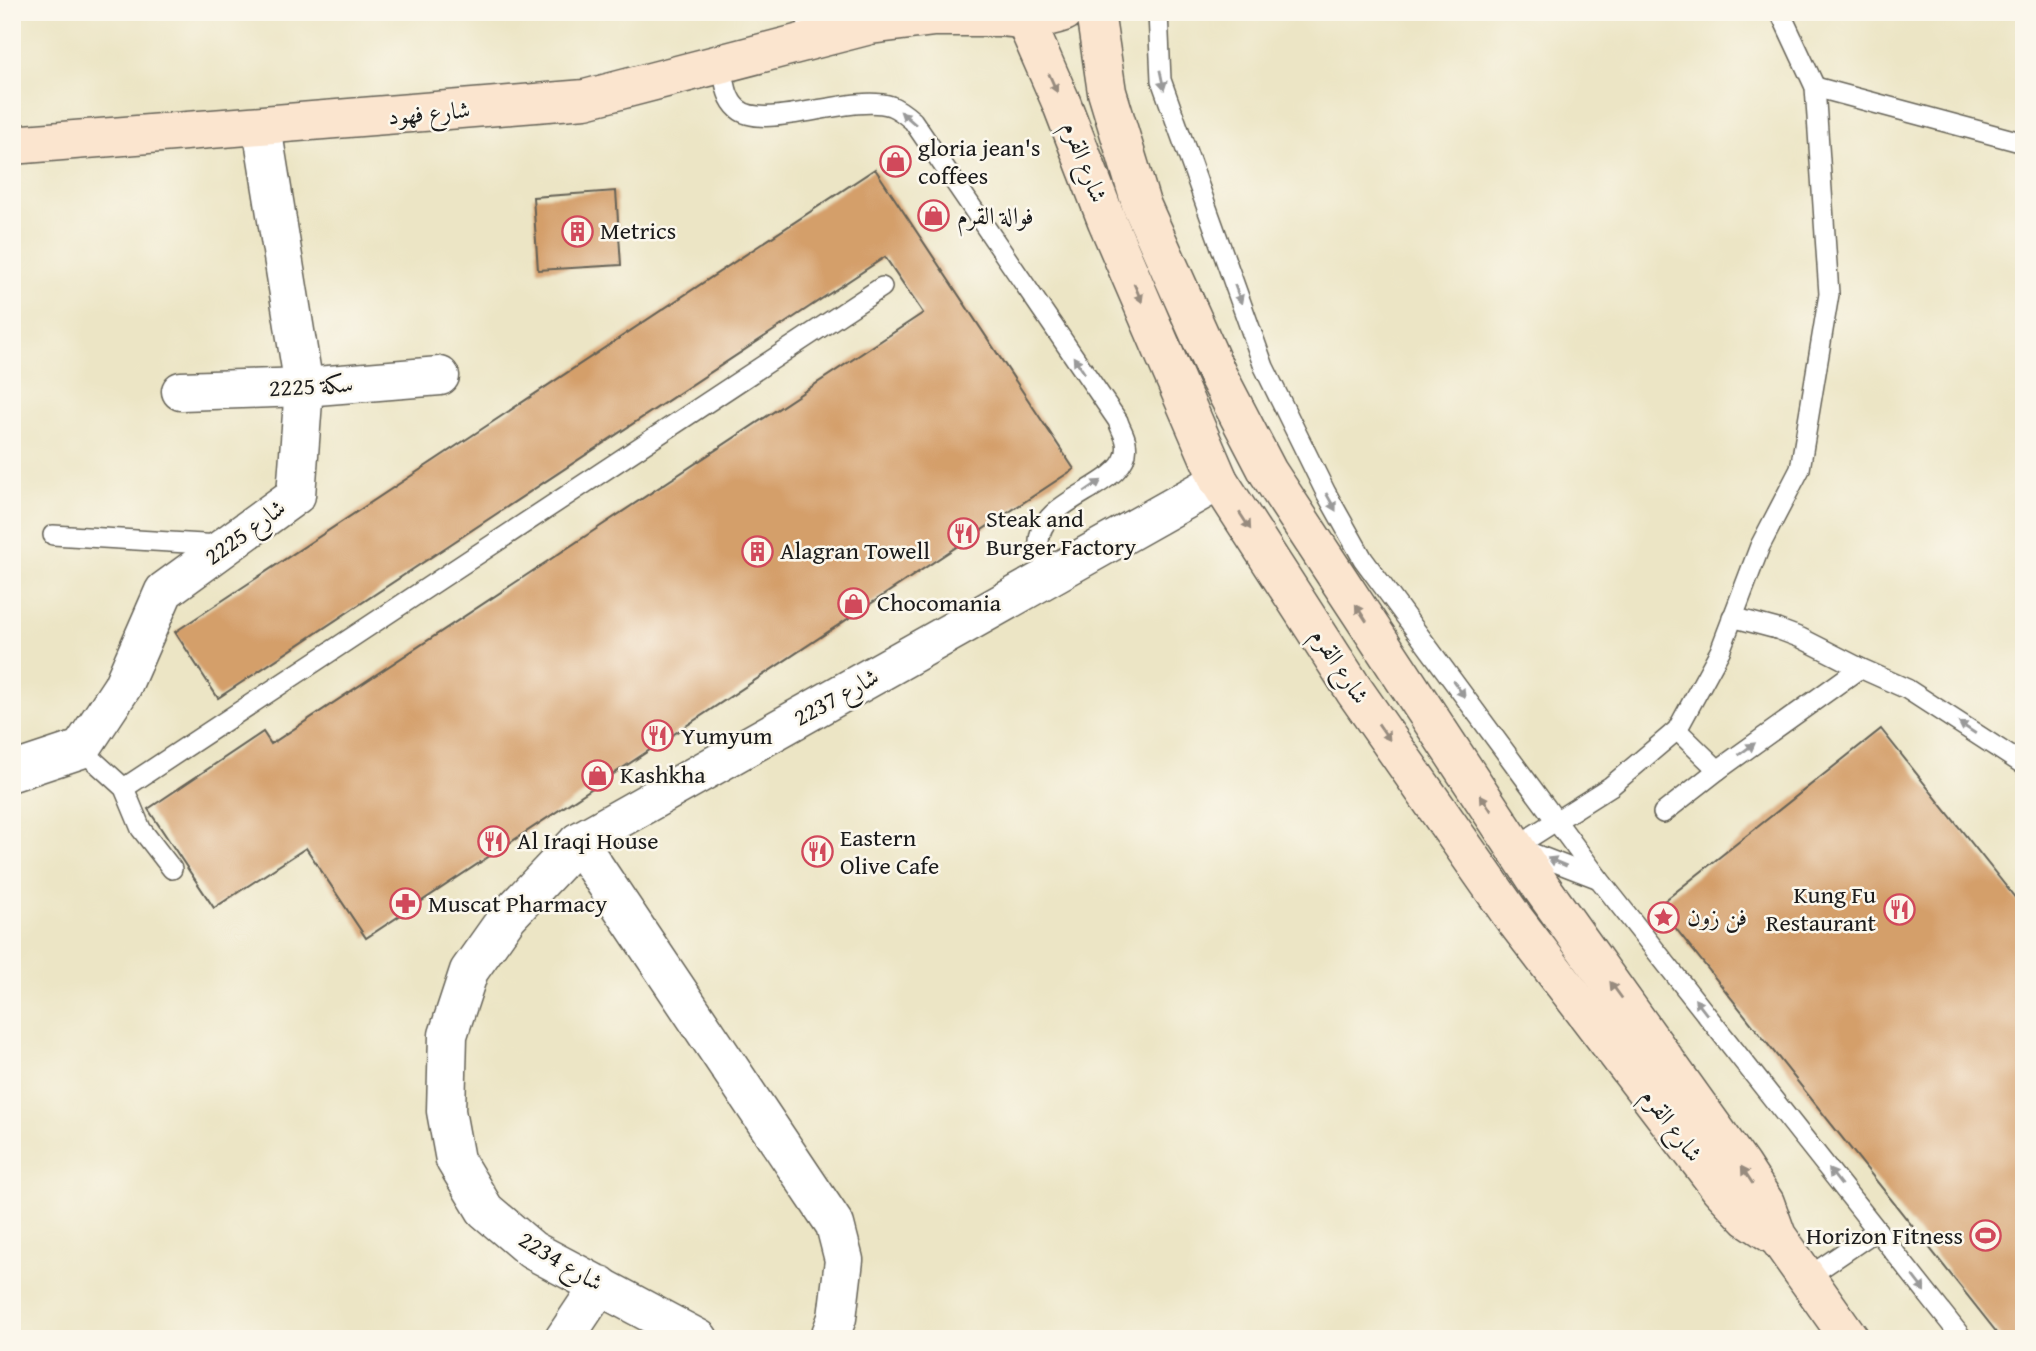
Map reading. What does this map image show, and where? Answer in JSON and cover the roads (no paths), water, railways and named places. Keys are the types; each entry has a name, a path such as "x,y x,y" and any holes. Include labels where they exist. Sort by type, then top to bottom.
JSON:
{"main road":[{"name":"شارع فهود","path":"12,145 585,99 722,64 834,23 967,15 1049,18 1064,12"},
{"name":"شارع القرم","path":"1094,12 1107,92 1141,204 1218,376 1268,472 1515,847 1741,1166 1765,1203 1777,1236 1850,1339"},
{"name":"شارع القرم","path":"1005,16 1061,102 1107,221 1219,481 1354,690 1512,916 1720,1188 1748,1218 1777,1236"}],"street":[{"name":"شارع 2225","path":"81,748 122,687 163,591 296,495 304,387 262,127"},
{"name":"سكة 2225","path":"181,391 304,387 440,376"},
{"name":"2237 شارع","path":"446,1111 448,1035 468,971 508,916 578,842 1219,481"},
{"path":"12,772 81,748"},
{"path":"578,842 835,1225 844,1261 837,1318 829,1339"},
{"name":"2234 شارع","path":"446,1111 455,1160 485,1210 532,1250 699,1339"},
{"path":"564,1339 600,1285"}],"lane":[{"path":"1158,12 1161,80 1264,367 1326,493 1363,559 1599,879 1963,1339"},
{"path":"1515,847 1611,786 1677,730 1720,651 1760,546 1800,469 1829,294 1815,87 1780,12"},
{"path":"722,64 731,100 746,114 765,116 870,102 893,107 913,121 1118,421 1126,443 1124,458 1115,471 1050,515 1042,526 1040,553 1052,575"},
{"path":"1815,87 2024,144"},
{"path":"124,788 883,287"},
{"path":"53,535 225,545"},
{"path":"1732,617 1801,638 1907,689 2024,765"},
{"path":"1663,813 1860,668"},
{"path":"1677,730 1718,771"},
{"path":"81,748 124,788 141,829 172,869"},
{"path":"1515,847 1599,879"},
{"path":"1808,1277 1877,1230"}],"place":[{"name":"gloria jean's coffees","path":"895,162"},
{"name":"فوالة القرم","path":"934,216"},
{"name":"Metrics","path":"577,231"},
{"name":"Steak and Burger Factory","path":"963,533"},
{"name":"Alagran Towell","path":"757,551"},
{"name":"Chocomania","path":"854,603"},
{"name":"Yumyum","path":"658,736"},
{"name":"Kashkha","path":"597,775"},
{"name":"Al Iraqi House","path":"494,841"},
{"name":"Eastern Olive Cafe","path":"817,852"},
{"name":"Muscat Pharmacy","path":"405,904"},
{"name":"Kung Fu Restaurant","path":"1899,909"},
{"name":"فن زون","path":"1664,917"},
{"name":"Horizon Fitness","path":"1986,1236"}]}
